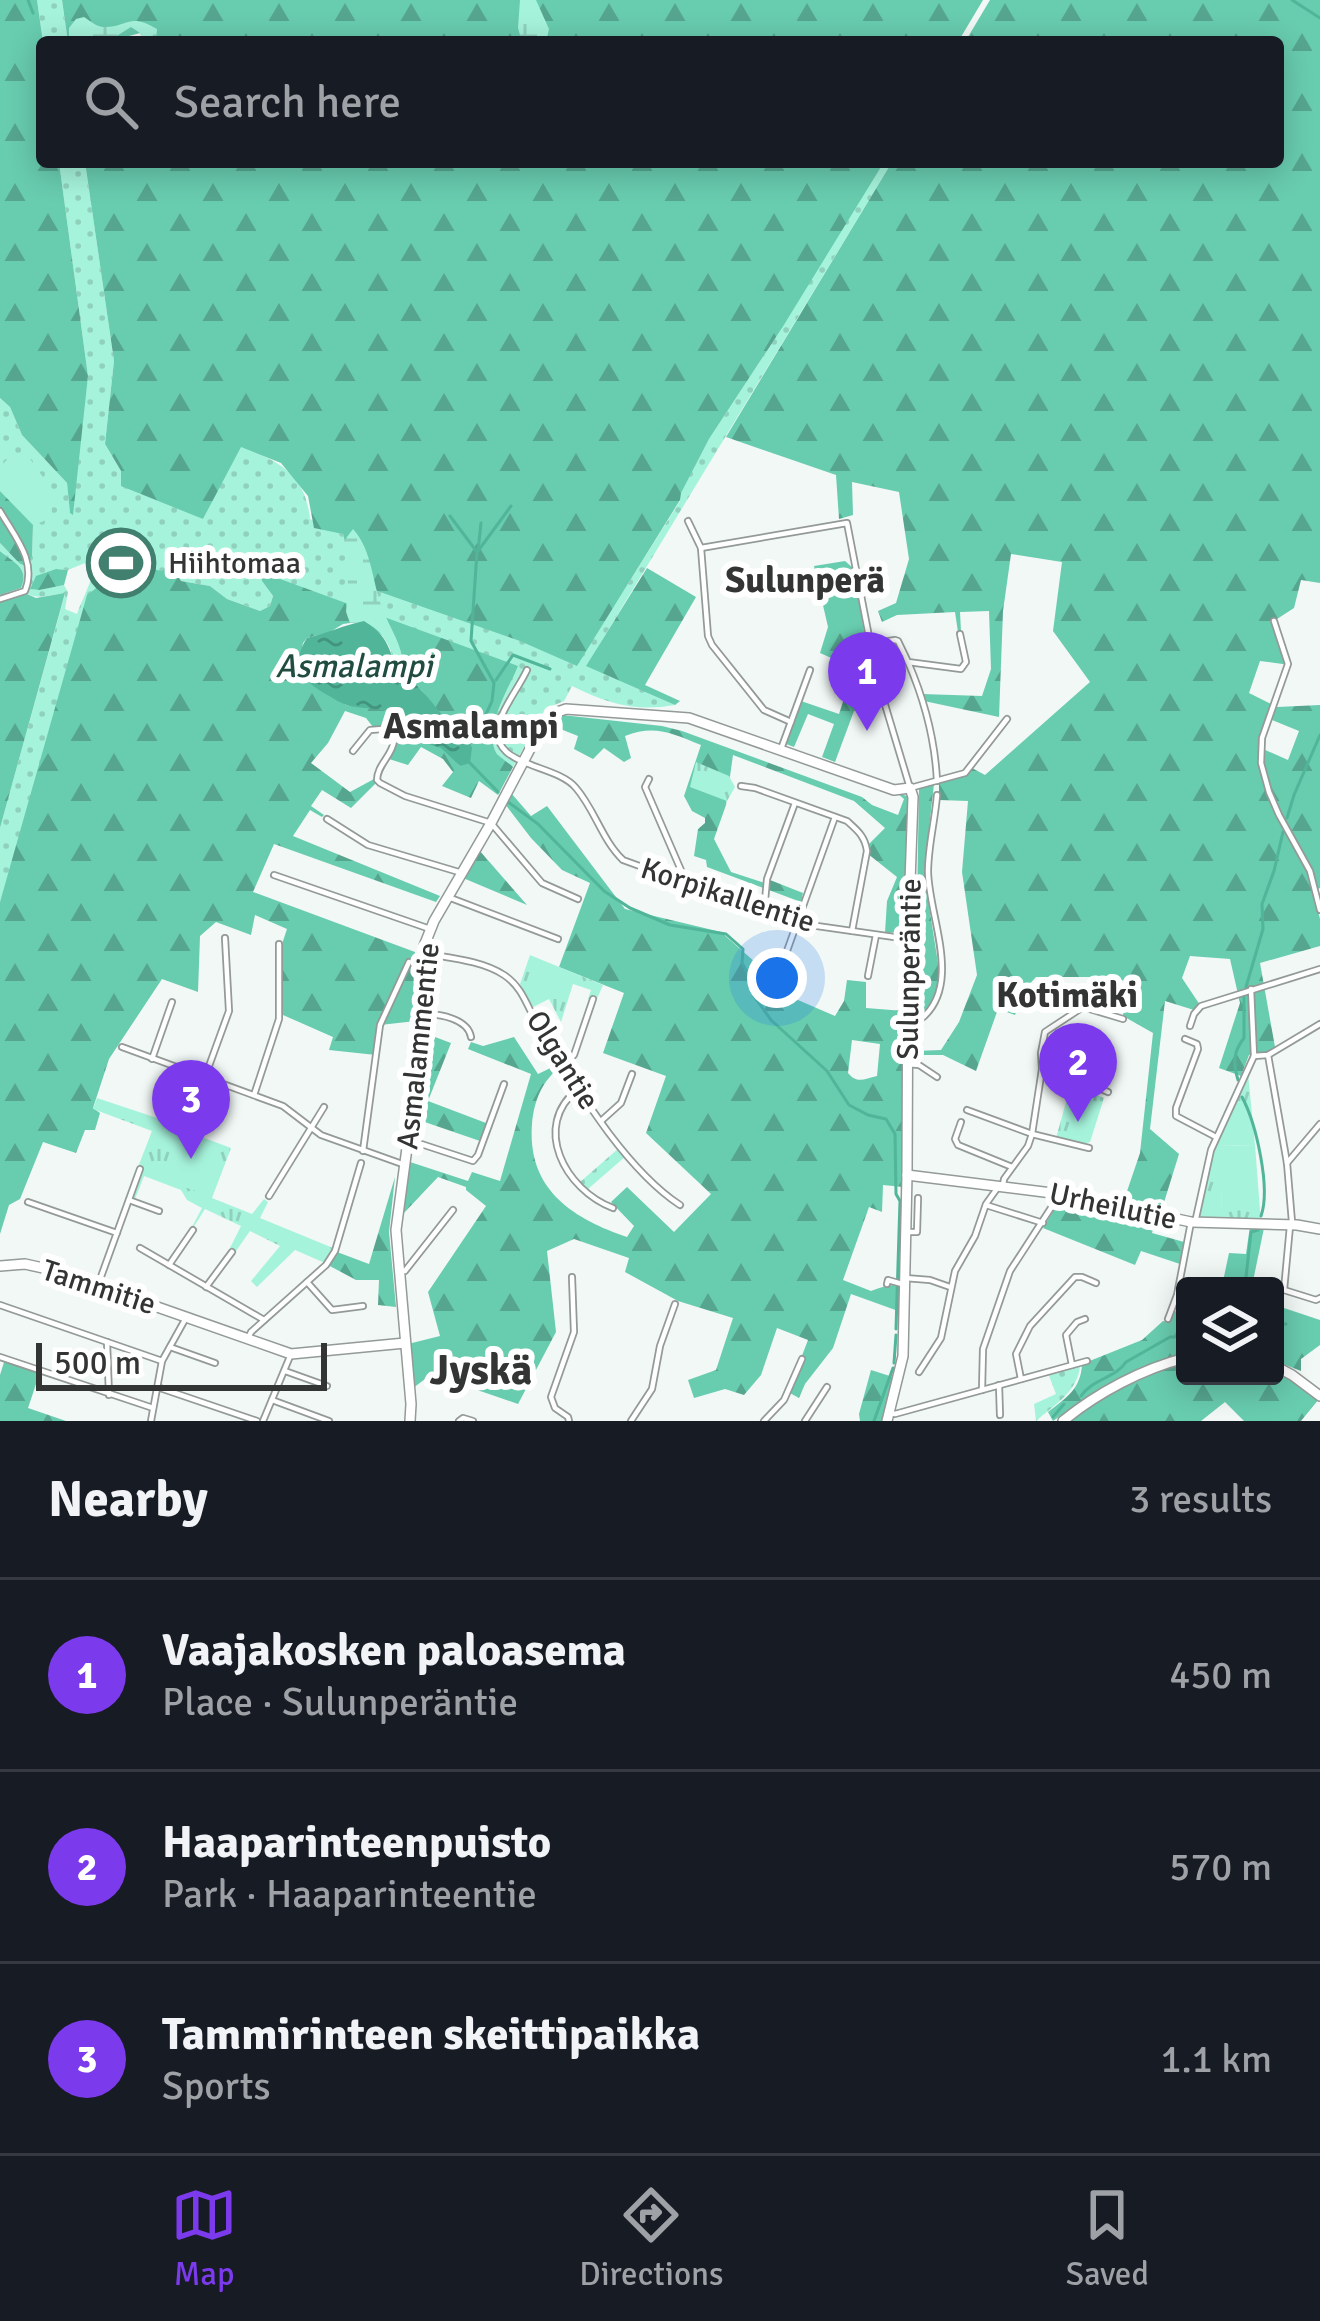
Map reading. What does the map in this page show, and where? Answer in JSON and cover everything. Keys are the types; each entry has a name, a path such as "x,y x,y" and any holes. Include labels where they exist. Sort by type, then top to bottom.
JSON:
{"street":[{"path":"0,511 31,573 25,591 0,599"},
{"path":"688,521 701,548 712,646 764,710 791,722"},
{"name":"Sulunperäntie","path":"701,548 847,523 877,678 913,797 908,1175 898,1283 903,1356 888,1417"},
{"path":"1274,621 1288,664 1262,738 1261,763 1279,815 1310,872 1320,910"},
{"path":"908,662 962,669 966,662 960,634"},
{"path":"871,644 898,641 916,680 936,756 937,781"},
{"path":"523,762 500,748 500,736 501,717 527,670"},
{"path":"781,749 810,670"},
{"name":"Asmalammentie","path":"410,1421 396,1230 423,1015 422,953 430,928 548,719 566,709 689,718 894,790 910,788"},
{"path":"910,788 965,773 1006,719"},
{"path":"352,751 370,730 383,729 394,741 378,771 380,784 491,823 542,883 578,899"},
{"name":"Korpikallentie","path":"523,762 554,772 577,788 623,860 796,923 908,939"},
{"path":"650,779 645,787 687,884"},
{"path":"741,786 847,821 859,831 867,850 852,932"},
{"path":"907,1019 921,1019 934,1006 942,975 928,886 937,795"},
{"path":"764,913 767,879 795,802"},
{"path":"783,962 835,817"},
{"path":"327,819 368,845 461,874"},
{"path":"274,875 430,928"},
{"path":"448,897 558,939"},
{"path":"868,976 876,935"},
{"path":"205,1077 229,1011 225,938"},
{"path":"254,1094 279,1019 279,944"},
{"name":"Olgantie","path":"422,953 476,964 506,976 521,992 601,1121 655,1185 680,1205"},
{"path":"363,1151 380,1024 410,962"},
{"path":"1190,1026 1201,1006 1320,969"},
{"path":"1168,1319 1206,1166 1253,1056 1251,989"},
{"path":"563,1065 574,1055 593,999"},
{"path":"152,1059 172,1002"},
{"path":"919,1372 941,1337 955,1271 986,1205 1028,1145 1042,1070 1042,1040 1048,1028 1085,1007 1123,1018"},
{"path":"423,1015 436,1014 465,1025 471,1037"},
{"path":"1253,1056 1268,1055 1320,1024"},
{"path":"1185,1039 1198,1049 1176,1115 1216,1137"},
{"path":"122,1047 284,1106 310,1129 405,1165"},
{"path":"1268,1055 1287,1163 1291,1225 1284,1290 1320,1298"},
{"path":"907,1064 920,1065 938,1077"},
{"path":"1042,1070 1063,1072 1108,1092"},
{"path":"601,1121 621,1103 632,1074"},
{"path":"409,1140 473,1161 504,1084"},
{"path":"578,1089 558,1115 556,1149 584,1189 613,1208"},
{"path":"269,1196 324,1107"},
{"path":"968,1110 1032,1134 1089,1148"},
{"path":"961,1122 955,1139 958,1145 1012,1167"},
{"path":"1287,1163 1320,1124"},
{"path":"248,1338 326,1265 335,1251 361,1163"},
{"path":"98,1286 140,1169"},
{"name":"Urheilutie","path":"908,1175 1060,1194 1193,1223 1320,1229"},
{"path":"982,1390 983,1349 1010,1271 1060,1194"},
{"path":"906,1232 917,1232 918,1198"},
{"path":"129,1200 159,1211"},
{"path":"28,1202 117,1233"},
{"path":"986,1205 1042,1223"},
{"path":"399,1271 405,1271 453,1210"},
{"path":"169,1265 194,1230"},
{"path":"140,1248 264,1320"},
{"path":"206,1287 232,1252"},
{"name":"Tammitie","path":"0,1266 42,1267 291,1354 405,1342"},
{"path":"569,1421 553,1406 551,1397 573,1334 572,1276"},
{"path":"1021,1379 1016,1354 1030,1326 1075,1277 1096,1283"},
{"path":"898,1283 930,1280 950,1287"},
{"path":"307,1282 332,1310 363,1306"},
{"path":"631,1421 652,1389 675,1304"},
{"path":"0,1305 162,1361"},
{"path":"151,1421 162,1361 187,1316"},
{"path":"1072,1365 1066,1335 1084,1319"},
{"path":"107,1342 109,1395"},
{"path":"170,1347 215,1363"},
{"path":"158,1387 260,1421 291,1354"},
{"path":"0,1358 154,1408"},
{"path":"764,1421 784,1400 802,1359"},
{"path":"888,1417 1087,1361"},
{"path":"1063,1421 1104,1393 1176,1361"},
{"path":"285,1371 327,1386"},
{"path":"1284,1372 1320,1396"},
{"path":"999,1385 1000,1415"},
{"path":"805,1421 827,1388"},
{"path":"272,1400 329,1421"},
{"path":"460,1420 473,1421"}],"green space":[{"path":"0,0 37,0 42,36 36,36 36,168 60,168 88,376 73,515 67,483 22,435 10,407 0,398"},
{"path":"37,0 62,0 67,36 42,36"},
{"path":"62,0 983,0 962,36 67,36"},
{"path":"520,0 536,0 549,29 547,36 520,36"},
{"path":"990,0 1320,0 1320,583 1301,580 1294,608 1277,619 1290,665 1260,661 1249,693 1277,707 1320,705 1320,888 1313,891 1320,946 1260,963 1275,1047 1268,1054 1249,1055 1241,1076 1219,1068 1240,1003 1230,959 1190,956 1182,978 1200,1005 1194,1010 1165,1001 1150,1129 1179,1154 1161,1212 1123,1203 1140,1153 1153,1033 1123,1016 1126,981 1036,977 1025,989 1015,1015 998,1009 976,1071 943,1055 915,1055 915,1051 941,1050 959,1022 977,975 962,872 968,801 939,800 939,783 972,768 985,775 1090,682 1053,631 1062,562 1011,554 1003,611 999,717 924,701 922,694 982,696 991,669 989,611 960,612 961,632 955,612 897,615 882,622 878,611 896,603 909,559 899,492 852,482 853,515 839,519 836,475 726,437 888,168 1284,168 1284,36 969,36","holes":["1272,720 1299,731 1288,760 1263,749"]},
{"path":"84,17 101,27 134,21 157,29 156,36 141,36 131,27 117,36 69,36 76,19"},
{"path":"60,168 86,168 114,361 105,444 121,471 203,519 240,446 288,471 302,490 310,519 343,534 350,564 577,665 680,501 709,439 782,328 689,168 888,168 587,665 675,705 622,705 572,686 564,701 545,709 513,767 497,754 492,733 517,666 262,581 273,596 270,606 260,611 227,599 210,586 181,581 171,564 0,902 0,828 65,594 26,593 21,588 22,571 0,551 0,543 19,563 32,556 33,526 0,491 0,398 10,407 22,435 67,483 70,512 88,376","holes":["86,559 93,562 77,614 65,609 68,592 64,585 33,590 56,569 68,570"]},
{"path":"86,168 880,168 709,439 680,500 577,666 363,586 350,564 343,534 314,528 308,496 281,463 241,447 203,519 121,486 121,471 105,444 114,361"},
{"path":"11,455 29,458 39,472 50,493 51,518 34,525 1,491 4,463"},
{"path":"0,491 33,525 27,567 0,543"},
{"path":"353,529 365,547 379,600 400,648 403,673 378,631 371,625 350,623 346,612 344,541"},
{"path":"0,551 23,575 21,588 0,595"},
{"path":"845,561 853,568 881,704 854,711 835,762 822,757 834,724 808,714 794,747 786,744 801,701 839,714 854,668 820,653 828,627 814,566"},
{"path":"171,563 181,581 210,586 227,599 260,611 270,606 273,596 261,572 518,666 493,733 497,754 513,767 498,795 479,781 471,798 442,786 453,772 443,759 421,747 408,765 389,759 396,737 345,711 311,763 350,792 374,779 376,783 351,808 322,790 311,806 324,815 310,810 293,836 440,896 436,902 274,844 253,892 415,952 416,1021 380,1025 376,1055 329,1050 333,1037 283,1015 280,950 287,929 255,915 251,935 216,922 200,936 198,992 162,979 109,1059 93,1108 100,1113 95,1130 85,1130 76,1153 43,1142 20,1199 9,1205 0,1234 0,902 87,595 103,583 117,594 134,589 142,574 162,571","holes":["364,621 388,640 406,677 469,740 460,766 399,714 346,705 298,667 307,638 343,624"]},
{"path":"647,568 696,597 645,685 680,701 675,705 586,666"},
{"path":"68,570 64,585 30,589 36,576"},
{"path":"65,593 0,828 0,602 27,594 36,598"},
{"path":"562,715 682,731 862,797 898,815 904,799 897,793 910,797 905,932 885,933 887,901 897,877 868,854 868,845 885,828 854,801 733,755 726,805 714,839 731,872 803,893 801,902 707,867 706,860 694,856 698,829 705,818 692,811 684,796 701,745 646,731 625,736 631,758 624,762 604,748 593,759 574,749 578,736 548,724"},
{"path":"696,762 729,776 735,787 727,801 690,787"},
{"path":"934,784 925,864 940,976 938,994 925,1014 915,1017 919,789"},
{"path":"511,793 531,816 547,806 625,909 721,932 798,1000 835,1016 844,1001 847,980 866,982 866,1008 904,1011 903,1187 883,1185 882,1212 869,1207 843,1280 871,1291 901,1287 901,1312 851,1294 833,1348 799,1398 788,1392 808,1340 777,1328 761,1375 744,1395 725,1389 694,1398 688,1380 716,1370 733,1318 678,1301 625,1272 629,1258 574,1239 547,1251 556,1332 518,1404 457,1383 444,1365 413,1388 408,1344 440,1336 428,1292 486,1206 466,1187 438,1177 403,1214 410,1162 468,1181 472,1172 500,1181 531,1074 468,1049 471,1042 483,1046 514,1037 538,1074 561,1067 537,1099 532,1147 545,1183 571,1210 627,1237 634,1226 611,1202 627,1187 674,1232 711,1194 646,1133 666,1076 603,1053 624,993 559,967 590,883 562,870 505,804","holes":["852,1040 880,1044 877,1076 861,1080 851,1076"]},
{"path":"479,850 527,905 463,878"},
{"path":"530,955 603,985 596,1001 588,999 591,990 573,984 561,1022 549,999 533,1007 520,984"},
{"path":"427,1034 451,1043 428,1101 486,1123 480,1141 416,1119"},
{"path":"1248,1073 1255,1145 1220,1146 1222,1210 1260,1210 1261,1221 1203,1219 1199,1216 1212,1151"},
{"path":"178,1074 190,1078 172,1126 231,1148 212,1198 252,1214 264,1199 268,1202 260,1218 333,1248 325,1263 295,1250 257,1287 251,1281 280,1246 250,1231 236,1251 230,1248 241,1226 205,1209 193,1228 202,1208 187,1200 181,1190 144,1176 133,1198 143,1169 138,1167 152,1131 93,1109 97,1098 160,1119"},
{"path":"1072,1081 1104,1098 1090,1142 1083,1144 1056,1138"},
{"path":"1255,1145 1260,1210 1222,1211 1219,1146"},
{"path":"619,1148 626,1156 588,1189 580,1182"},
{"path":"190,1153 196,1155 193,1166 213,1173 205,1194 175,1184"},
{"path":"395,1177 389,1232 396,1307 378,1305 379,1280 356,1280 328,1265 337,1252 369,1264"},
{"path":"1063,1195 1157,1216 1152,1233 1184,1242 1180,1264 1141,1251 1135,1265 1043,1228"},
{"path":"1250,1226 1264,1228 1254,1277 1224,1277 1229,1253 1246,1254"},
{"path":"1284,1308 1320,1320 1320,1345 1301,1359 1301,1371 1284,1364"},
{"path":"1176,1311 1176,1357 1091,1394 1053,1421 1048,1412 1076,1386 1082,1364 1142,1340 1163,1321 1170,1323"},
{"path":"5,1359 40,1372 28,1408 66,1421 0,1421 0,1375"},
{"path":"1176,1364 1176,1385 1284,1385 1284,1374 1319,1399 1301,1421 1244,1421 1225,1402 1201,1421 1066,1421 1105,1395"},
{"path":"1080,1365 1070,1390 1036,1421 1034,1404 1056,1394 1048,1373"},
{"path":"871,1370 896,1378 882,1421 860,1421 859,1414"}],"water":[{"name":"Asmalampi","path":"364,621 381,635 405,676 469,740 470,763 460,766 441,748 413,739 398,714 343,704 304,676 299,663 307,638"}],"waterway":[{"path":"28,0 33,13"},
{"path":"1292,0 1320,18"},
{"path":"478,551 511,506"},
{"path":"450,516 477,552 471,641 494,683 492,701 469,740"},
{"path":"478,551 481,523"},
{"path":"496,680 513,655 550,669"},
{"path":"1287,818 1320,735"},
{"path":"470,763 498,792"},
{"path":"508,802 538,824 604,891 630,908 670,925 726,934 743,949 742,963 754,996 771,1020 827,1071 849,1105 886,1119 895,1134 900,1201 896,1329"},
{"path":"1246,987 1263,929 1262,904 1283,832"},
{"path":"1238,1080 1235,1058 1244,1038 1244,997"},
{"path":"1242,1097 1260,1156 1261,1216"},
{"path":"1246,1277 1251,1232 1258,1230"},
{"path":"894,1363 896,1335"},
{"path":"1081,1396 1126,1362 1176,1335"},
{"path":"874,1421 893,1368"},
{"path":"1053,1417 1064,1404"}],"place":[{"name":"Hiihtomaa","path":"121,563"},
{"name":"Vaajakosken paloasema","path":"867,731"},
{"name":"Haaparinteenpuisto","path":"1078,1122"},
{"name":"Tammirinteen skeittipaikka","path":"191,1159"}],"district":[{"name":"Sulunperä","path":"805,579"},
{"name":"Asmalampi","path":"471,725"},
{"name":"Kotimäki","path":"1067,994"},
{"name":"Jyskä","path":"481,1369"}]}
